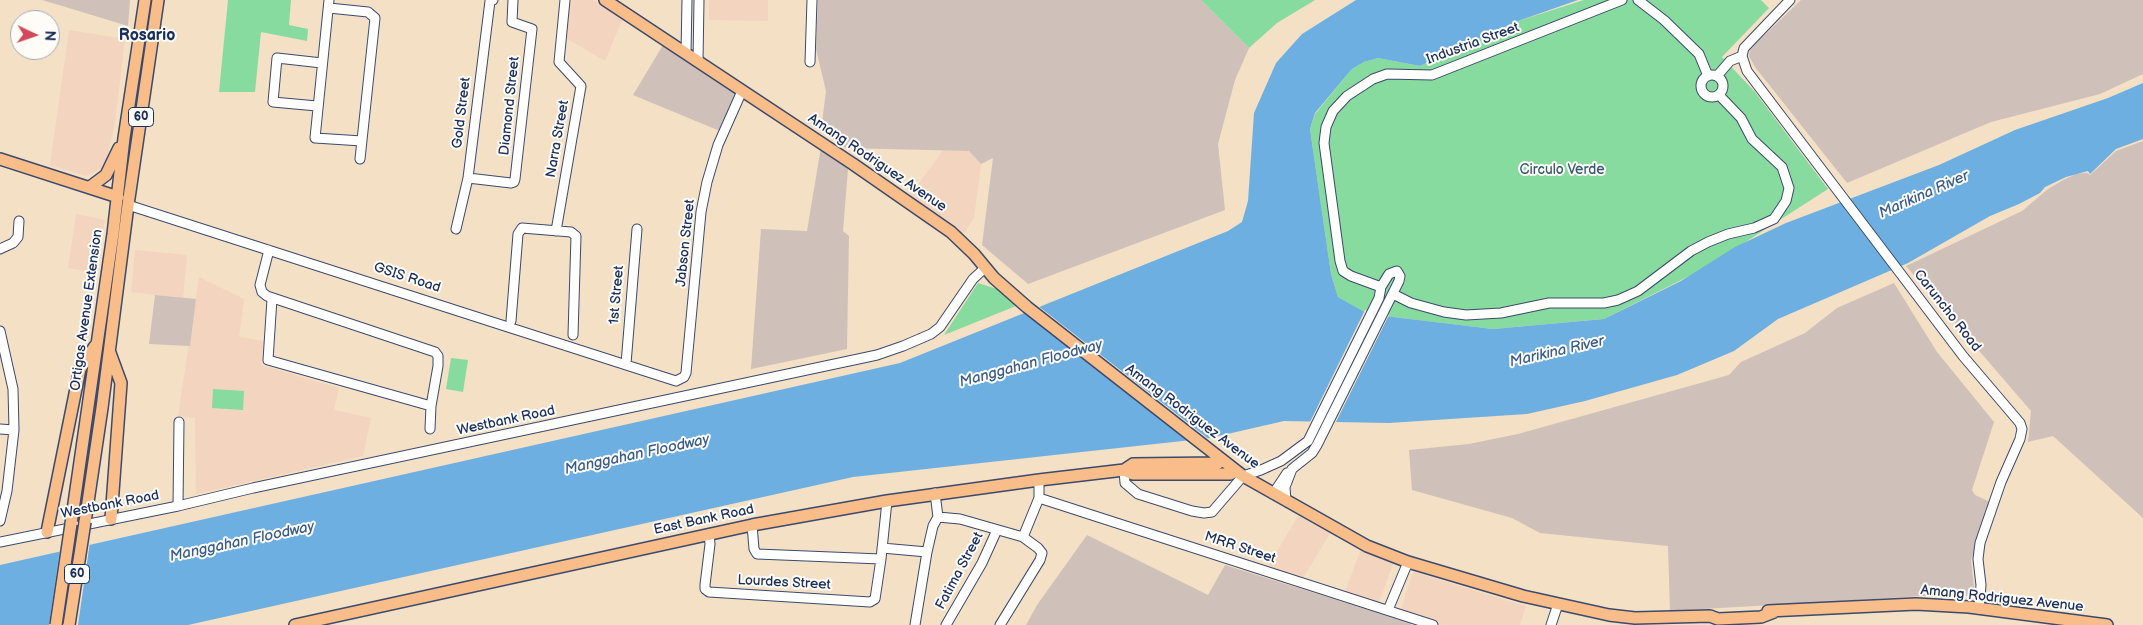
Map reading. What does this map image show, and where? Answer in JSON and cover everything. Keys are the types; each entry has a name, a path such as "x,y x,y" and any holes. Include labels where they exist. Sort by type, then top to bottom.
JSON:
{"main road":[{"name":"Ortigas Avenue Extension","path":"56,625 145,0"},
{"name":"Ortigas Avenue Extension","path":"69,625 158,0"},
{"name":"Amang Rodriguez Avenue","path":"605,0 951,232 974,254 985,268 1027,307 1222,461 1273,494 1367,546 1408,562 1622,621 1710,616 1726,612 1762,610 1774,612"},
{"path":"90,187 106,175 124,138"},
{"path":"0,159 118,197"},
{"path":"47,532 80,370 97,342"},
{"path":"109,350 121,383 111,518"},
{"name":"East Bank Road","path":"295,625 709,534 887,501 935,493 1124,470 1133,464 1218,463 1222,461"},
{"name":"East Bank Road","path":"1124,470 1133,474 1239,473"},
{"name":"Amang Rodriguez Avenue","path":"1710,616 1727,622 1774,612 1887,604 1979,609 2107,625"}],"street":[{"name":"Gold Street","path":"456,229 468,178 490,1 493,0"},
{"name":"Diamond Street","path":"468,178 511,183 515,179 532,29 512,22 513,0"},
{"name":"Narra Street","path":"556,231 581,86 559,62 565,0"},
{"path":"686,53 687,0"},
{"path":"698,61 699,0"},
{"path":"810,62 812,0"},
{"name":"Industria Street","path":"1622,0 1432,75 1386,74 1373,79 1347,96 1333,111 1326,127 1324,143 1340,261 1344,271 1386,298 1444,312 1471,315 1501,313 1549,303 1611,301 1638,291 1692,251 1708,242 1728,234 1754,228 1774,219 1786,201 1789,188 1782,167 1752,139 1741,118 1719,95"},
{"path":"1638,0 1664,20 1699,54 1712,76 1723,82 1724,86 1719,95 1709,97 1703,92 1701,84 1712,76 1730,62 1742,56 1744,48 1749,41 1790,0"},
{"path":"360,159 362,141 375,18 368,12 329,4 315,138 362,141"},
{"name":"Caruncho Road","path":"1742,56 1747,71 1800,142 1964,356 2017,417 2022,429 2020,439 2001,482 1980,543 1978,559 1979,609"},
{"path":"317,106 273,102 277,58 322,63"},
{"name":"Jabson Street","path":"676,381 684,378 686,373 701,212 707,182 718,145 742,92"},
{"name":"GSIS Road","path":"128,205 334,269 676,381"},
{"path":"0,249 13,243 18,237 19,221"},
{"path":"511,321 518,234 522,228 571,232 576,236 573,335"},
{"name":"1st Street","path":"626,364 637,229"},
{"path":"269,250 260,285 262,292 272,298 435,352 438,356 438,366 431,406 430,429"},
{"name":"Westbank Road","path":"0,542 111,518 178,506 253,488 877,355 931,334 940,327 973,279 985,268"},
{"path":"1124,470 1126,483 1138,494 1192,511 1212,512 1239,473 1261,470 1281,461 1308,441 1389,274 1397,272 1400,276 1399,281 1317,445 1312,453 1289,472 1273,494"},
{"path":"272,298 268,360 431,406"},
{"path":"0,331 13,389 14,430 7,491 0,520"},
{"path":"676,381 680,398"},
{"path":"178,506 179,422"},
{"path":"0,430 14,430"},
{"path":"1281,461 1282,469 1289,472"},
{"path":"1286,501 1289,472"},
{"path":"1023,537 1039,498 1039,480"},
{"path":"915,625 927,552 933,526 938,517 935,493"},
{"name":"MRR Street","path":"1039,498 1434,625"},
{"name":"Lourdes Street","path":"709,534 710,544 705,589 709,592 870,602 875,599 887,501"},
{"path":"938,517 960,518 1023,537 1042,553 1040,560 1000,625"},
{"name":"Lourdes Street","path":"752,525 754,550 757,554 881,558"},
{"name":"Fatima Street","path":"946,625 982,563 997,530"},
{"path":"882,548 927,552"},
{"path":"1388,610 1408,562"},
{"path":"1551,625 1558,604"}],"shaded area":[{"path":"42,0 130,0 128,26 59,5"},
{"path":"569,0 593,0 623,18 605,61 566,38"},
{"path":"709,0 768,0 768,21 709,20"},
{"path":"818,0 1201,0 1249,48 1235,80 1218,144 1225,210 1028,284 982,245 993,158 981,164 969,151 846,148 821,131 826,91 816,49"},
{"path":"1801,0 2143,0 2143,74 2100,94 1991,122 1847,183 1755,67 1749,56 1750,49"},
{"path":"69,30 125,39 115,122 107,159 102,168 86,176 50,165"},
{"path":"663,45 737,95 720,131 633,95"},
{"path":"2143,141 2143,518 2053,436 2028,442 2031,411 1906,266 2022,211 2048,189 2065,179 2076,174 2087,173 2090,175 2116,151"},
{"path":"821,147 848,169 843,231 849,236 847,349 751,369 761,229 807,231"},
{"path":"944,149 969,151 981,164 974,218 962,236 908,198"},
{"path":"76,214 105,220 95,273 68,268"},
{"path":"135,250 187,255 183,298 131,292"},
{"path":"199,277 244,299 239,337 264,341 261,365 339,388 334,410 371,418 363,456 196,494 195,418 178,416"},
{"path":"1894,283 1937,352 1994,422 1972,490 1975,495 1990,502 1971,560 1975,596 1940,595 1670,611 1668,546 1540,533 1512,518 1412,490 1409,450 1469,444 1518,434 1729,375 1741,362 1805,333 1837,308"},
{"path":"155,295 196,299 190,346 149,344"},
{"path":"1298,516 1330,533 1302,580 1267,568"},
{"path":"1087,535 1208,595 1225,565 1411,623 1411,625 1026,625 1037,605"},
{"path":"1361,549 1393,564 1378,605 1345,592"},
{"path":"1413,572 1526,606 1520,625 1442,625 1400,613"}],"green space":[{"path":"228,0 291,0 289,25 308,29 307,41 261,32 255,92 219,92"},
{"path":"1201,0 1315,0 1277,23 1249,48"},
{"name":"Circulo Verde","path":"1584,0 1761,0 1769,8 1722,57 1755,92 1828,189 1705,268 1604,319 1493,329 1367,314 1338,297 1331,274 1310,129 1315,114 1352,69 1364,62 1378,58 1420,66 1518,21"},
{"path":"978,283 997,289 1016,306 944,335"},
{"path":"451,358 468,360 463,392 446,389"},
{"path":"213,389 244,391 243,410 212,408"}],"water":[{"path":"1356,0 1578,0 1518,21 1420,66 1378,58 1364,62 1352,69 1315,113 1310,129 1331,274 1338,297 1368,314 1493,329 1604,319 1681,281 1735,247 1786,223 1939,165 2015,130 2108,98 2143,83 2143,139 2116,149 2090,174 2088,171 2066,177 2045,187 2040,193 2019,204 1990,216 1908,263 1778,319 1734,351 1677,375 1585,401 1527,414 1389,423 1284,421 1210,438 853,477 188,625 0,625 0,565 900,363 1228,231 1242,222 1248,201 1254,113 1276,63 1302,34"}],"pier":[{"path":"1037,305 1210,440 1191,442 1023,311"},
{"path":"1365,310 1389,315 1335,424 1309,424"},
{"path":"90,542 78,625 49,625 60,549"}],"district":[{"name":"Rosario","path":"147,36"}],"water label":[{"name":"Marikina River","path":"1924,195"},
{"name":"Marikina River","path":"1557,352"},
{"name":"Manggahan Floodway","path":"1031,364"},
{"name":"Manggahan Floodway","path":"637,455"},
{"name":"Manggahan Floodway","path":"242,542"}]}
